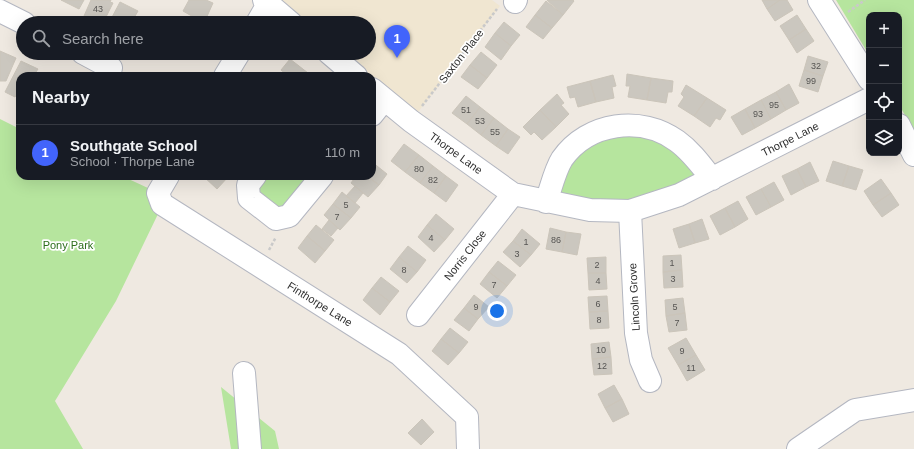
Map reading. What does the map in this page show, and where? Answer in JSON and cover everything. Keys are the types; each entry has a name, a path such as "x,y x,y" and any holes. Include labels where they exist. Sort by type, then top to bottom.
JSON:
{"street":[{"path":"819,0 866,74"},
{"path":"260,16 266,2 283,16"},
{"path":"0,11 16,19"},
{"path":"96,60 111,68"},
{"path":"227,72 235,60"},
{"name":"Thorpe Lane","path":"376,101 411,121 513,194 590,210 630,211 679,195 866,101"},
{"path":"546,202 562,160 575,144 594,132 614,126 636,124 658,131 675,140 690,152 712,178"},
{"path":"902,131 914,155"},
{"name":"Finthorpe Lane","path":"166,180 158,193 162,204 399,354 467,417 468,449"},
{"path":"252,180 248,185 248,198 276,219 289,216 319,180"},
{"name":"Norris Close","path":"418,316 513,194"},
{"name":"Lincoln Grove","path":"630,211 636,333 641,360 650,381"},
{"path":"244,373 250,449"},
{"path":"798,449 854,410 914,400"}],"path":[{"name":"Saxton Place","path":"411,121 500,6 515,1"},
{"path":"262,268 274,240 289,216"}],"shaded area":[{"path":"264,0 492,0 500,6 411,121 376,92 376,72 352,72 338,60 376,60 376,16 283,16"}],"green space":[{"path":"836,0 914,0 914,130 902,110 902,12 866,12 866,50"},
{"name":"Pony Park","path":"0,119 16,127 16,180 131,180 148,188 158,214 116,301 55,401 83,449 0,449"},
{"path":"636,125 712,179 630,211 546,202 562,160"},
{"path":"254,180 319,180 289,216 249,198"},
{"path":"221,387 275,431 279,449 231,449"}],"building":[{"path":"61,0 84,0 79,9"},
{"path":"91,0 111,0 110,2 113,3 106,16 84,16"},
{"path":"189,0 206,0 213,3 207,16 192,16 183,11"},
{"path":"547,0 573,0 574,1 563,15"},
{"path":"762,0 780,0 767,9"},
{"path":"780,0 787,0 793,10 775,21 767,9"},
{"path":"546,1 563,15 552,28 535,15"},
{"path":"120,2 138,11 135,16 113,16"},
{"path":"535,15 552,28 543,39 526,27"},
{"path":"797,15 806,29 789,40 780,26"},
{"path":"504,22 520,35 511,46 495,33"},
{"path":"806,29 814,41 797,53 789,40"},
{"path":"495,33 511,46 501,60 485,47"},
{"path":"0,51 16,58 6,81 0,81"},
{"path":"481,52 497,65 487,78 470,65"},
{"path":"808,56 828,62 823,76 804,70"},
{"path":"289,60 291,60 307,72 283,72 281,70"},
{"path":"21,61 38,69 36,72 16,72 16,95 15,97 5,92"},
{"path":"470,65 487,78 478,89 461,77"},
{"path":"804,70 823,76 818,92 799,86"},
{"path":"627,74 651,78 647,100 628,97 630,86 626,86"},
{"path":"613,75 616,86 612,87 614,98 596,102 590,81"},
{"path":"651,78 673,81 672,92 668,92 666,103 647,100"},
{"path":"590,81 596,102 578,107 575,97 570,98 567,87"},
{"path":"789,84 799,103 786,110 776,92"},
{"path":"686,85 707,98 694,116 678,106 684,97 681,94"},
{"path":"776,92 786,110 771,119 761,100"},
{"path":"557,94 564,103 561,105 569,114 556,127 540,110"},
{"path":"466,96 480,107 467,124 452,113"},
{"path":"707,98 726,110 720,120 716,118 710,127 694,116"},
{"path":"761,100 771,119 755,128 745,109"},
{"path":"480,107 494,118 481,135 467,124"},
{"path":"745,109 755,128 742,135 731,117"},
{"path":"540,110 556,127 542,140 534,132 531,135 523,127"},
{"path":"494,118 508,129 496,146 481,135"},
{"path":"508,129 520,137 508,154 496,146"},
{"path":"404,144 419,155 405,172 391,161"},
{"path":"419,155 433,166 420,183 405,172"},
{"path":"833,161 849,166 842,186 826,181"},
{"path":"810,162 819,181 806,187 797,169"},
{"path":"376,165 387,174 379,185 372,180 376,180"},
{"path":"433,166 446,176 434,193 420,183"},
{"path":"849,166 863,170 856,190 842,186"},
{"path":"797,169 806,187 791,195 782,176"},
{"path":"446,176 458,185 446,202 434,193"},
{"path":"881,179 891,193 873,205 864,191"},
{"path":"207,180 225,180 217,189"},
{"path":"353,180 372,180 379,185 368,197 351,183"},
{"path":"774,182 784,200 771,207 761,189"},
{"path":"355,186 363,193 355,203 346,196"},
{"path":"761,189 771,207 756,215 746,197"},
{"path":"342,192 360,207 351,218 333,204"},
{"path":"891,193 899,205 882,217 873,205"},
{"path":"738,201 748,219 735,227 725,208"},
{"path":"333,204 351,218 340,230 324,215"},
{"path":"725,208 735,227 720,235 710,216"},
{"path":"436,214 454,229 445,240 427,225"},
{"path":"702,219 709,239 695,243 689,224"},
{"path":"329,220 338,228 331,236 322,229"},
{"path":"689,224 695,243 679,248 673,229"},
{"path":"316,225 334,240 325,251 307,236"},
{"path":"427,225 445,240 434,252 418,237"},
{"path":"550,228 566,232 562,252 546,249"},
{"path":"522,229 540,244 531,255 513,241"},
{"path":"566,232 581,234 577,255 562,252"},
{"path":"307,236 325,251 315,263 298,248"},
{"path":"513,241 531,255 520,267 503,252"},
{"path":"408,246 426,260 417,272 399,257"},
{"path":"681,255 682,270 663,272 663,256"},
{"path":"399,257 417,272 407,283 390,269"},
{"path":"606,257 606,273 588,273 587,258"},
{"path":"498,261 516,275 507,286 489,272"},
{"path":"682,270 683,287 664,288 663,272"},
{"path":"489,272 507,286 497,298 480,284"},
{"path":"588,273 606,273 607,289 589,290"},
{"path":"381,277 399,291 390,302 372,288"},
{"path":"372,288 390,302 380,315 363,300"},
{"path":"474,295 489,307 478,319 464,308"},
{"path":"607,296 608,311 589,312 588,297"},
{"path":"683,298 685,313 666,316 665,300"},
{"path":"464,308 478,319 469,331 454,320"},
{"path":"608,311 609,328 590,329 589,312"},
{"path":"685,313 687,330 669,332 666,316"},
{"path":"450,328 468,342 459,353 441,339"},
{"path":"686,338 696,355 678,365 668,348"},
{"path":"441,339 459,353 448,365 432,351"},
{"path":"609,342 611,357 592,359 591,344"},
{"path":"696,355 705,370 687,381 678,365"},
{"path":"611,357 612,374 594,375 592,359"},
{"path":"614,385 622,399 605,408 598,394"},
{"path":"622,399 629,414 613,422 605,408"},
{"path":"422,419 434,432 421,445 408,433"}],"place":[{"name":"Southgate School","path":"397,58"}]}
